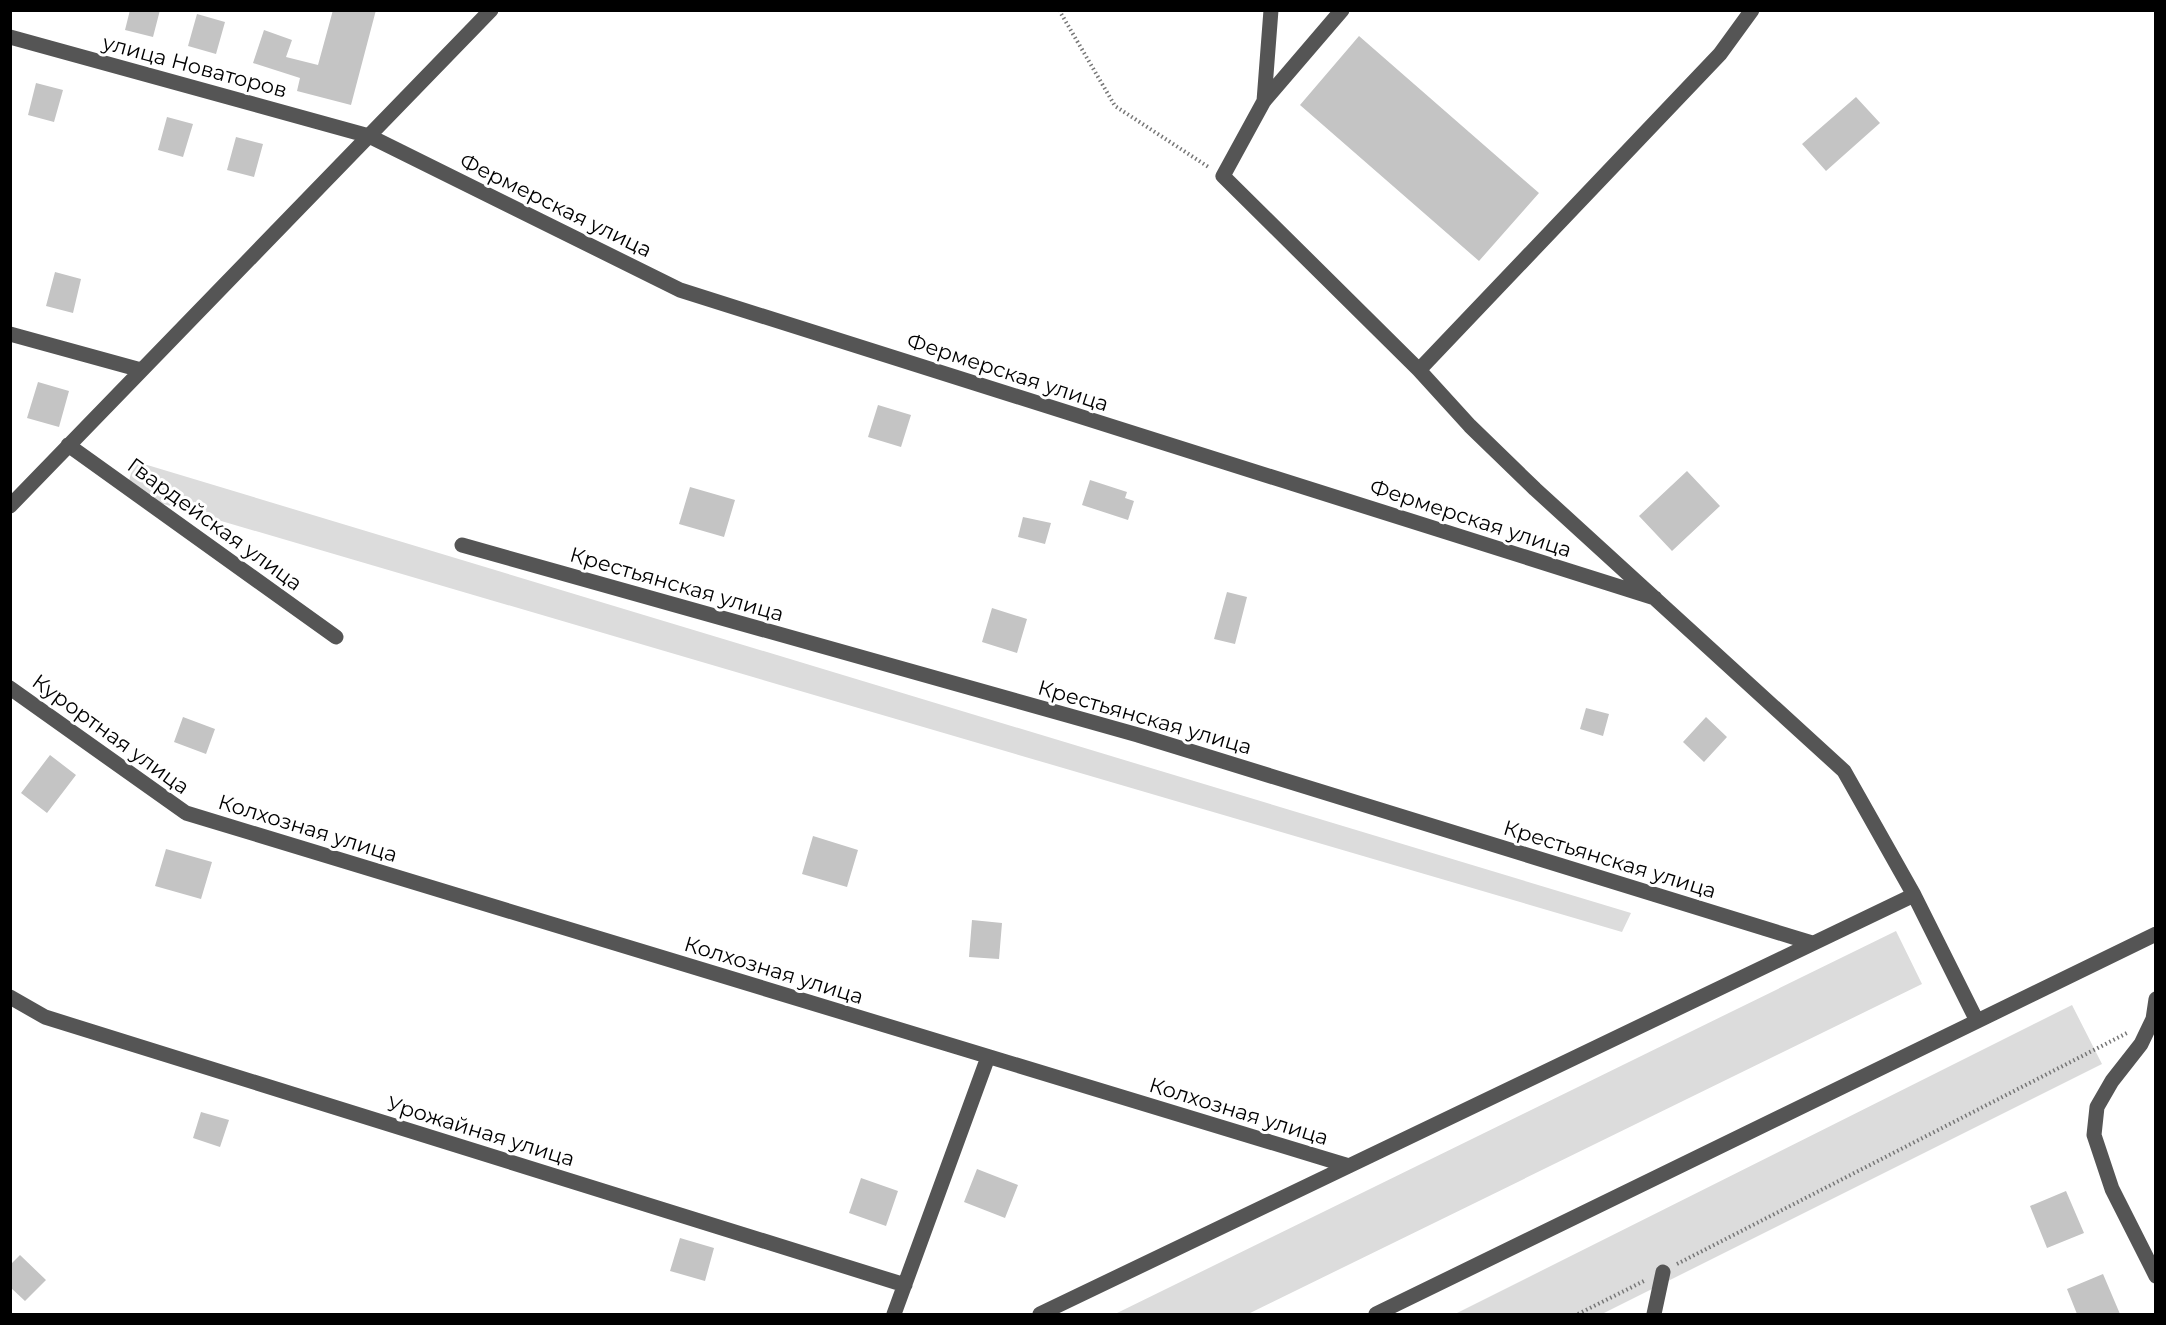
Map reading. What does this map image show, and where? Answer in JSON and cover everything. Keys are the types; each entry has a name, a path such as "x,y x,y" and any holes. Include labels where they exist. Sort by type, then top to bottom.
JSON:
{"street":[{"path":"10,506 490,10"},
{"path":"1264,101 1271,10"},
{"path":"1342,10 1264,101 1223,176 1419,370 1470,426 1527,481 1844,771 1914,895 1977,1021"},
{"path":"1419,370 1719,54 1752,10"},
{"name":"улица Новаторов","path":"10,37 369,136"},
{"name":"Фермерская улица","path":"369,136 680,290 1655,598"},
{"path":"10,334 141,370"},
{"name":"Гвардейская улица","path":"68,445 336,637"},
{"name":"Крестьянская улица","path":"462,545 1138,735 1812,943"},
{"name":"Курортная улица","path":"10,688 186,813"},
{"name":"Колхозная улица","path":"186,813 1349,1166"},
{"path":"1040,1314 1914,895"},
{"path":"1376,1314 2155,936"},
{"name":"Урожайная улица","path":"10,997 45,1017 905,1285"},
{"path":"2156,999 2153,1019 2141,1044 2112,1081 2097,1107 2094,1136 2112,1189 2156,1276"},
{"path":"894,1314 988,1057"},
{"path":"1654,1314 1663,1272"}],"path":[{"path":"1059,10 1115,106 1223,176"},
{"path":"1578,1314 2153,1019"}],"shaded area":[{"path":"134,461 1631,913 1622,932 126,493"},
{"path":"1896,931 1922,984 1248,1314 1115,1314"},
{"path":"2072,1005 2102,1064 1602,1314 1455,1314"}],"building":[{"path":"130,10 160,10 153,37 125,30"},
{"path":"333,10 376,10 351,105 297,91 300,78 253,63 264,30 292,40 286,57 318,65"},
{"path":"197,14 225,22 216,54 188,46"},
{"path":"1359,36 1539,193 1479,261 1300,105"},
{"path":"36,83 63,90 54,122 28,115"},
{"path":"1856,97 1880,123 1826,171 1802,144"},
{"path":"167,117 193,124 183,157 158,150"},
{"path":"236,137 263,144 254,177 227,170"},
{"path":"55,272 81,279 73,313 46,306"},
{"path":"38,382 69,391 59,427 27,418"},
{"path":"878,405 911,415 901,447 868,437"},
{"path":"1687,471 1720,506 1672,551 1639,516"},
{"path":"1090,480 1127,492 1125,498 1134,501 1128,520 1082,505"},
{"path":"690,487 735,500 724,537 679,524"},
{"path":"1023,517 1051,523 1045,544 1018,537"},
{"path":"1227,592 1247,597 1235,644 1214,639"},
{"path":"992,608 1027,619 1017,653 982,642"},
{"path":"1586,708 1609,714 1603,736 1580,729"},
{"path":"183,717 215,729 206,754 174,742"},
{"path":"1706,717 1727,737 1704,762 1683,742"},
{"path":"50,755 76,775 47,813 21,793"},
{"path":"813,836 858,850 847,887 802,874"},
{"path":"166,849 212,862 201,899 155,886"},
{"path":"972,920 1002,923 999,959 969,957"},
{"path":"201,1112 229,1120 220,1147 193,1138"},
{"path":"977,1169 1018,1185 1005,1218 964,1202"},
{"path":"861,1178 898,1191 886,1226 849,1213"},
{"path":"2066,1191 2084,1233 2047,1248 2030,1206"},
{"path":"680,1238 714,1248 705,1281 670,1271"},
{"path":"20,1255 46,1280 25,1301 10,1287 10,1265"},
{"path":"2103,1274 2120,1314 2077,1314 2067,1289"}]}
